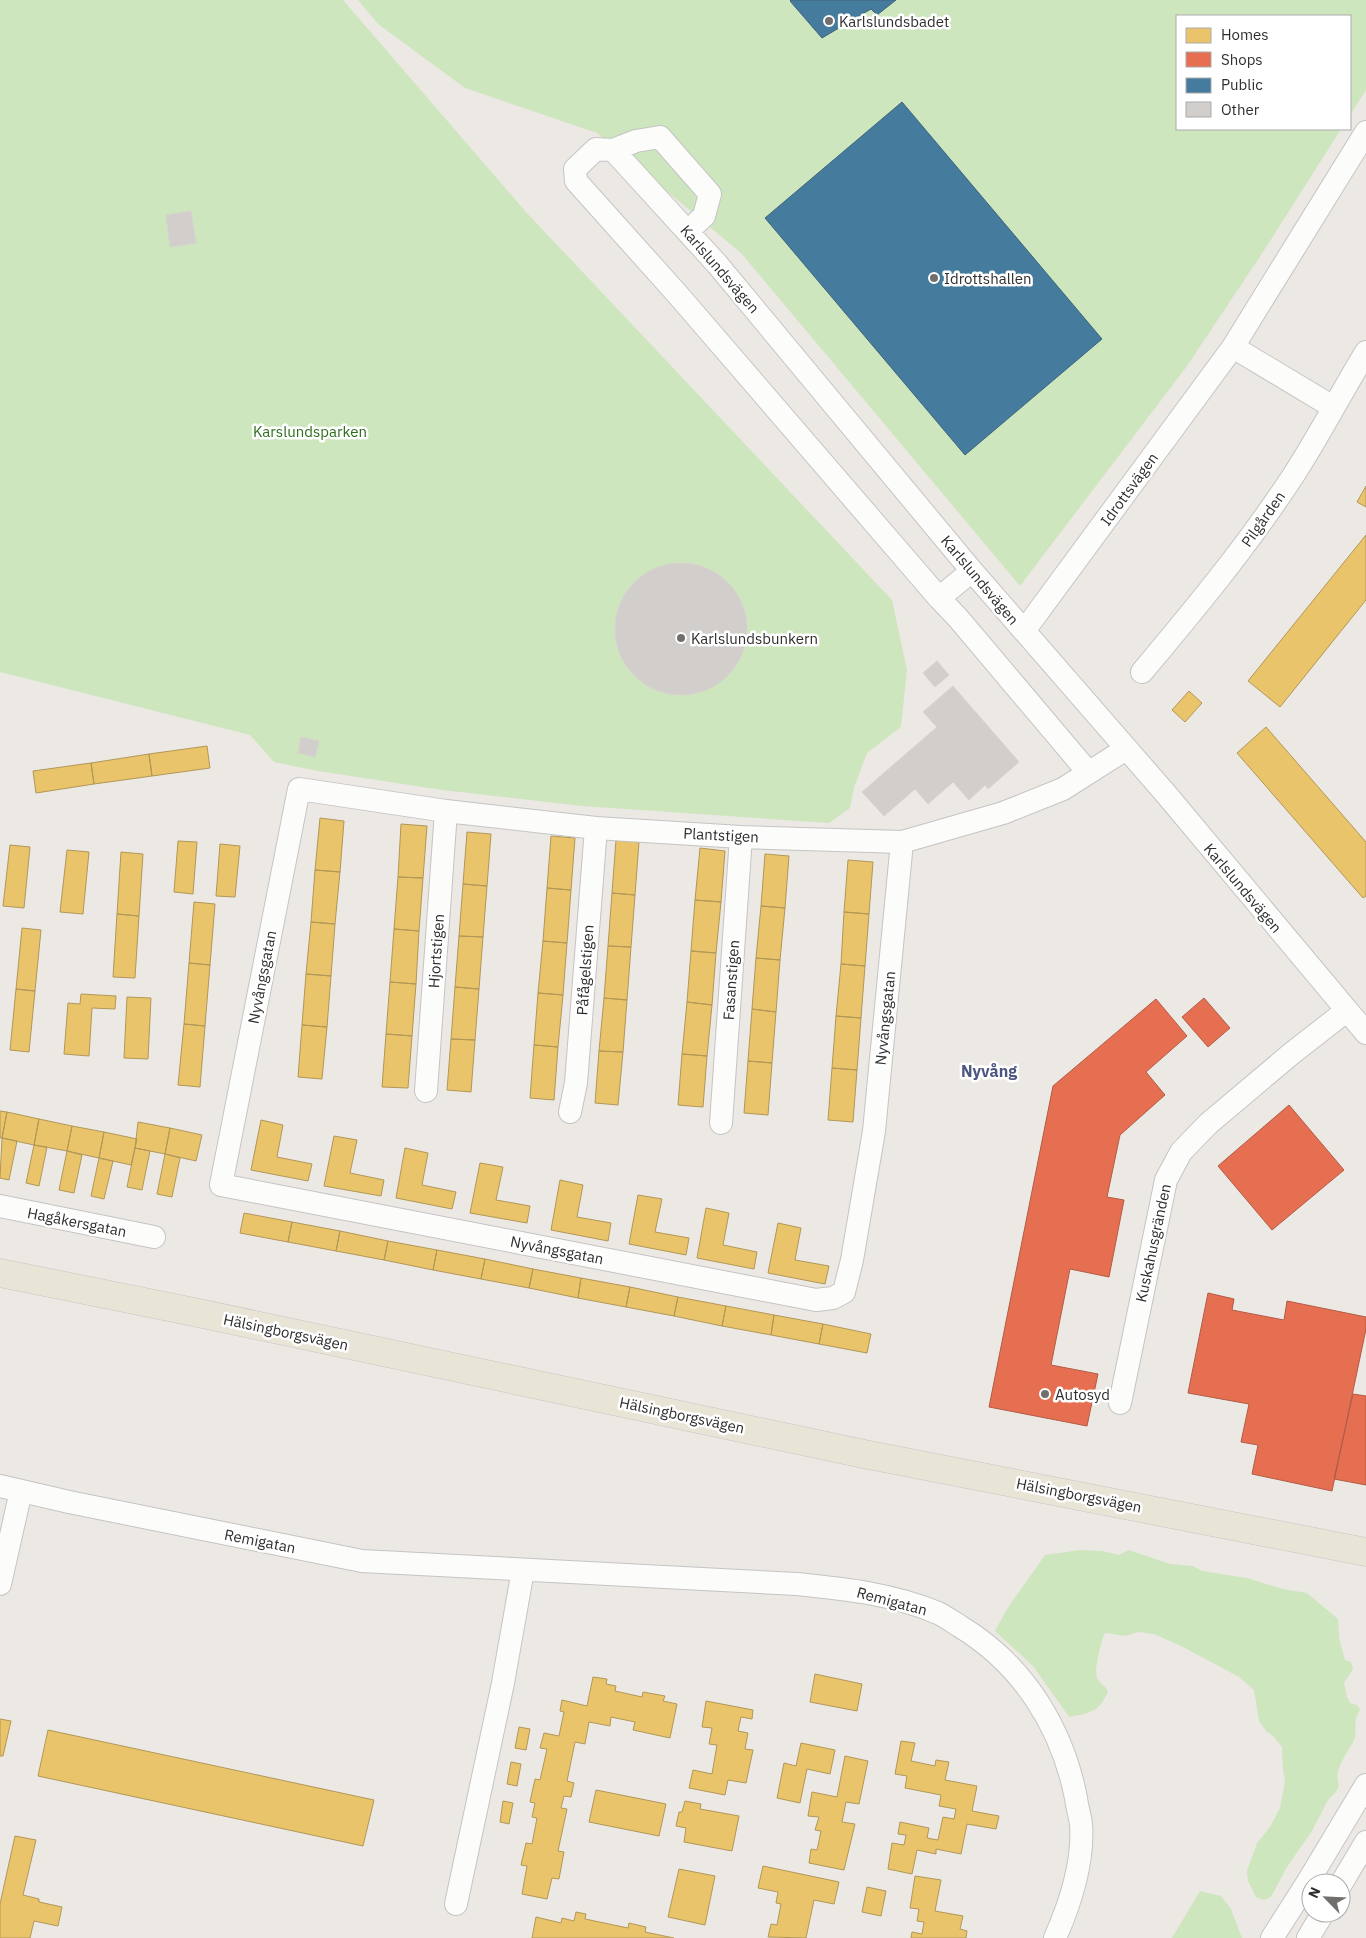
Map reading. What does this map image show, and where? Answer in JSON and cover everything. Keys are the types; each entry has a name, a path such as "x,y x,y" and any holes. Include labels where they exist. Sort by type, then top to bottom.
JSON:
{"main road":[{"name":"Hälsingborgsvägen","path":"0,1273 189,1311 864,1454 1366,1552"}],"street":[{"name":"Idrottsvägen","path":"1024,631 1233,347 1366,132"},
{"path":"688,231 704,216 710,194 660,137 636,141 612,150 596,149 575,169 576,181 680,296 958,618 1088,772"},
{"name":"Karlslundsvägen","path":"612,150 688,231 972,571 1126,749 1366,1033"},
{"path":"1233,347 1333,407"},
{"name":"Pilgården","path":"1142,672 1205,596 1294,475 1366,352"},
{"path":"939,598 972,571"},
{"name":"Plantstigen","path":"299,789 446,811 596,828 741,837 902,842 1003,812 1062,789 1126,749"},
{"name":"Nyvångsgatan","path":"299,789 221,1185 816,1300 833,1298 844,1292 852,1260 874,1131 902,842"},
{"name":"Hjortstigen","path":"426,1091 446,811"},
{"name":"Påfågelstigen","path":"570,1112 576,1083 596,828"},
{"name":"Fasanstigen","path":"721,1123 741,837"},
{"name":"Kuskahusgränden","path":"1120,1403 1166,1180 1181,1152 1208,1124 1291,1054 1346,1011"},
{"name":"Hagåkersgatan","path":"0,1206 154,1237"},
{"path":"0,1584 10,1488"},
{"name":"Remigatan","path":"10,1488 69,1502 362,1561 797,1584 863,1591 907,1602 940,1614 979,1638 1004,1659 1034,1695 1056,1733 1070,1772 1081,1824 1079,1857 1074,1886 1063,1919 1054,1938"},
{"path":"456,1904 503,1683 522,1570"},
{"path":"1272,1938 1310,1880 1366,1785"},
{"path":"1348,1873 1366,1842"},
{"path":"1308,1938 1318,1923"}],"green space":[{"name":"Karslundsparken","path":"0,0 343,0 526,212 892,600 907,670 901,727 867,753 854,788 850,808 829,823 582,806 442,790 318,771 274,762 250,735 0,672"},
{"path":"358,0 1366,0 1366,90 1351,113 1351,15 1176,15 1176,130 1340,130 1267,246 1187,366 1020,586 741,253 597,133 465,88 378,24"},
{"path":"1080,1550 1102,1551 1119,1555 1129,1550 1170,1564 1193,1566 1202,1571 1247,1578 1283,1589 1307,1593 1338,1619 1339,1638 1345,1660 1351,1662 1353,1669 1344,1683 1347,1697 1350,1703 1357,1705 1360,1709 1356,1719 1355,1735 1339,1768 1339,1786 1336,1792 1328,1800 1312,1831 1287,1867 1271,1897 1264,1900 1256,1897 1248,1881 1247,1871 1257,1843 1270,1827 1280,1808 1285,1781 1282,1747 1259,1721 1254,1690 1239,1677 1154,1634 1138,1632 1126,1636 1105,1633 1098,1655 1096,1674 1098,1680 1108,1691 1105,1698 1093,1710 1069,1717 1033,1666 995,1631 1007,1609 1045,1555"},
{"path":"1200,1891 1221,1896 1231,1909 1242,1938 1172,1938"}],"building: Homes":[{"path":"1366,486 1366,507 1357,502"},
{"path":"1366,535 1366,600 1280,707 1248,681"},
{"path":"1189,691 1202,703 1185,722 1172,710"},
{"path":"1266,727 1366,842 1366,896 1363,898 1237,753"},
{"path":"207,746 210,768 152,776 149,754"},
{"path":"149,754 152,776 94,784 91,763"},
{"path":"91,763 94,784 36,793 33,771"},
{"path":"320,818 344,821 340,872 315,870"},
{"path":"401,824 427,826 423,878 398,877"},
{"path":"467,832 491,834 487,886 463,884"},
{"path":"551,836 575,838 571,890 547,888"},
{"path":"616,840 639,842 635,895 612,893"},
{"path":"178,841 197,842 193,894 174,892"},
{"path":"220,844 240,846 235,897 216,896"},
{"path":"10,845 30,847 24,908 3,906"},
{"path":"700,848 725,851 721,902 695,900"},
{"path":"67,850 89,852 83,914 60,912"},
{"path":"121,852 143,854 139,916 117,914"},
{"path":"765,854 789,856 785,908 761,906"},
{"path":"848,860 873,862 869,914 844,912"},
{"path":"315,870 340,872 335,924 311,922"},
{"path":"398,877 423,878 419,931 394,929"},
{"path":"463,884 487,886 483,937 459,936"},
{"path":"547,888 571,890 567,943 543,941"},
{"path":"612,893 635,895 631,947 608,946"},
{"path":"695,900 721,902 716,953 691,951"},
{"path":"194,902 215,904 210,965 189,963"},
{"path":"761,906 785,908 780,960 756,958"},
{"path":"844,912 869,914 865,966 841,964"},
{"path":"117,914 139,916 135,978 113,977"},
{"path":"311,922 335,924 331,976 306,974"},
{"path":"22,928 41,930 35,991 16,989"},
{"path":"394,929 419,931 416,984 390,982"},
{"path":"459,936 483,937 479,989 455,987"},
{"path":"543,941 567,943 563,995 538,993"},
{"path":"608,946 631,947 627,1000 604,998"},
{"path":"691,951 716,953 712,1005 687,1002"},
{"path":"756,958 780,960 776,1012 752,1009"},
{"path":"189,963 210,965 205,1026 184,1024"},
{"path":"841,964 865,966 861,1018 836,1016"},
{"path":"306,974 331,976 327,1027 302,1025"},
{"path":"390,982 416,984 412,1036 386,1034"},
{"path":"455,987 479,989 475,1040 451,1039"},
{"path":"16,989 35,991 29,1052 10,1050"},
{"path":"538,993 563,995 558,1047 534,1045"},
{"path":"81,994 116,996 115,1009 92,1008 89,1056 64,1054 68,1003 80,1004"},
{"path":"127,997 151,998 148,1059 124,1058"},
{"path":"604,998 627,1000 623,1052 599,1051"},
{"path":"687,1002 712,1005 707,1056 682,1054"},
{"path":"752,1009 776,1012 772,1063 748,1061"},
{"path":"836,1016 861,1018 857,1070 832,1068"},
{"path":"184,1024 205,1026 200,1087 178,1085"},
{"path":"302,1025 327,1027 322,1079 298,1077"},
{"path":"386,1034 412,1036 408,1088 382,1087"},
{"path":"451,1039 475,1040 471,1092 447,1090"},
{"path":"534,1045 558,1047 554,1100 530,1098"},
{"path":"599,1051 623,1052 618,1105 595,1103"},
{"path":"682,1054 707,1056 703,1107 678,1105"},
{"path":"748,1061 772,1063 768,1115 744,1113"},
{"path":"832,1068 857,1070 853,1122 828,1120"},
{"path":"0,1111 7,1112 2,1138 0,1138"},
{"path":"7,1112 39,1119 34,1145 2,1138"},
{"path":"39,1119 72,1126 67,1151 34,1145"},
{"path":"261,1120 283,1125 277,1157 312,1164 308,1181 251,1170"},
{"path":"138,1122 170,1128 165,1154 135,1148"},
{"path":"72,1126 104,1132 99,1158 67,1151"},
{"path":"170,1128 202,1135 196,1161 165,1154"},
{"path":"104,1132 137,1139 131,1165 99,1158"},
{"path":"334,1136 357,1140 350,1173 384,1180 381,1196 324,1186"},
{"path":"2,1138 17,1141 9,1180 0,1178"},
{"path":"34,1145 47,1147 39,1186 26,1183"},
{"path":"135,1148 150,1151 142,1190 127,1187"},
{"path":"405,1148 428,1153 422,1185 456,1192 452,1209 396,1198"},
{"path":"67,1151 82,1155 74,1193 59,1190"},
{"path":"165,1154 180,1158 172,1197 157,1194"},
{"path":"99,1158 113,1161 104,1199 91,1196"},
{"path":"480,1163 503,1167 496,1200 530,1206 527,1223 470,1213"},
{"path":"560,1180 583,1185 577,1217 611,1223 608,1241 551,1230"},
{"path":"638,1195 662,1199 655,1232 689,1238 686,1255 629,1244"},
{"path":"706,1208 729,1213 723,1245 757,1252 754,1269 697,1258"},
{"path":"244,1213 292,1222 288,1242 240,1233"},
{"path":"292,1222 340,1231 336,1251 288,1242"},
{"path":"778,1223 801,1228 795,1260 829,1266 825,1284 768,1273"},
{"path":"340,1231 388,1241 384,1260 336,1251"},
{"path":"388,1241 437,1250 433,1270 384,1260"},
{"path":"437,1250 485,1259 481,1279 433,1270"},
{"path":"485,1259 533,1269 529,1288 481,1279"},
{"path":"533,1269 581,1278 578,1298 529,1288"},
{"path":"581,1278 630,1287 626,1307 578,1298"},
{"path":"630,1287 678,1297 674,1316 626,1307"},
{"path":"678,1297 726,1306 722,1326 674,1316"},
{"path":"726,1306 774,1315 771,1335 722,1326"},
{"path":"774,1315 823,1324 819,1344 771,1335"},
{"path":"823,1324 871,1334 867,1353 819,1344"},
{"path":"815,1674 862,1684 857,1711 810,1702"},
{"path":"593,1677 607,1679 606,1684 616,1686 615,1691 642,1697 643,1692 665,1696 663,1701 677,1704 670,1738 633,1730 635,1722 611,1717 610,1726 589,1722 585,1744 575,1742 567,1781 574,1783 571,1797 564,1796 561,1808 567,1809 558,1851 564,1852 559,1879 552,1878 547,1899 522,1894 527,1866 521,1865 526,1843 532,1844 537,1818 532,1817 535,1803 530,1802 535,1779 540,1780 547,1749 540,1748 544,1733 559,1736 564,1712 560,1711 562,1700 587,1706"},
{"path":"706,1701 753,1710 752,1719 741,1717 738,1731 748,1733 745,1749 753,1750 746,1783 728,1780 725,1795 689,1788 693,1770 712,1774 717,1745 709,1744 712,1728 702,1727"},
{"path":"0,1719 11,1721 3,1756 0,1756"},
{"path":"519,1727 530,1729 526,1750 515,1748"},
{"path":"48,1730 374,1800 363,1846 38,1776"},
{"path":"901,1741 915,1743 911,1761 935,1766 936,1760 949,1762 945,1780 977,1786 972,1811 999,1816 996,1829 967,1824 961,1854 936,1849 936,1854 917,1850 912,1874 888,1869 892,1843 904,1845 906,1835 898,1834 900,1822 929,1828 927,1838 938,1840 943,1817 954,1819 956,1809 939,1806 941,1795 905,1788 907,1776 895,1774"},
{"path":"801,1743 835,1750 830,1774 807,1769 800,1803 777,1798 784,1763 796,1766"},
{"path":"845,1756 868,1761 859,1804 846,1802 842,1822 855,1824 844,1870 809,1863 811,1849 817,1850 821,1831 815,1830 819,1817 808,1816 812,1792 837,1797"},
{"path":"511,1762 521,1764 517,1786 507,1784"},
{"path":"596,1790 666,1804 659,1836 589,1822"},
{"path":"503,1801 513,1803 509,1824 500,1822"},
{"path":"685,1801 701,1804 700,1809 739,1816 732,1851 684,1842 686,1828 676,1826 679,1812 682,1812"},
{"path":"15,1836 36,1840 23,1895 39,1899 39,1902 62,1907 58,1926 34,1921 30,1938 0,1938 0,1904"},
{"path":"763,1866 839,1882 834,1904 814,1900 806,1938 768,1937 771,1924 777,1925 781,1904 776,1903 778,1892 758,1888"},
{"path":"679,1869 715,1876 705,1925 668,1917"},
{"path":"915,1876 941,1880 935,1911 963,1916 960,1929 967,1931 966,1938 911,1938 912,1932 922,1934 924,1922 917,1921 919,1909 910,1908"},
{"path":"867,1887 886,1891 881,1916 862,1912"},
{"path":"576,1912 586,1914 585,1919 628,1928 629,1923 646,1927 645,1932 674,1938 532,1938 536,1917 561,1923 562,1918 574,1921"}],"building: Shops":[{"path":"1204,998 1230,1028 1208,1047 1182,1017"},
{"path":"1156,999 1187,1036 1146,1072 1165,1095 1120,1135 1107,1197 1124,1200 1109,1277 1070,1269 1051,1365 1098,1374 1087,1426 989,1407 1053,1086"},
{"path":"1289,1105 1344,1170 1272,1230 1218,1166"},
{"path":"1208,1293 1234,1299 1232,1310 1284,1320 1287,1301 1366,1317 1366,1329 1332,1491 1252,1474 1258,1445 1241,1442 1249,1404 1188,1393"},
{"path":"1353,1394 1366,1396 1366,1485 1334,1479"}],"building: Public":[{"name":"Karlslundsbadet","path":"791,0 896,0 877,15 871,9 822,38"},
{"name":"Idrottshallen","path":"902,102 1102,339 965,455 765,218"}],"building: Other":[{"path":"191,211 196,243 170,247 166,215"},
{"name":"Karlslundsbunkern","path":"681,563 706,568 717,574 727,583 736,593 742,604 747,629 742,654 736,665 727,675 717,684 706,690 681,695 656,690 645,684 635,675 626,665 620,654 615,629 620,604 626,593 635,583 645,574 656,568"},
{"path":"937,661 949,675 935,687 923,673"},
{"path":"953,686 1019,762 988,789 985,785 969,800 953,782 928,804 915,789 884,816 862,792 937,727 923,712"},
{"path":"301,737 319,741 315,757 298,753"}],"place":[{"name":"Karlslundsbadet","path":"829,21"},
{"name":"Idrottshallen","path":"934,278"},
{"name":"Karlslundsbunkern","path":"681,638"},
{"name":"Autosyd","path":"1045,1394"}],"district":[{"name":"Nyvång","path":"989,1071"}]}
